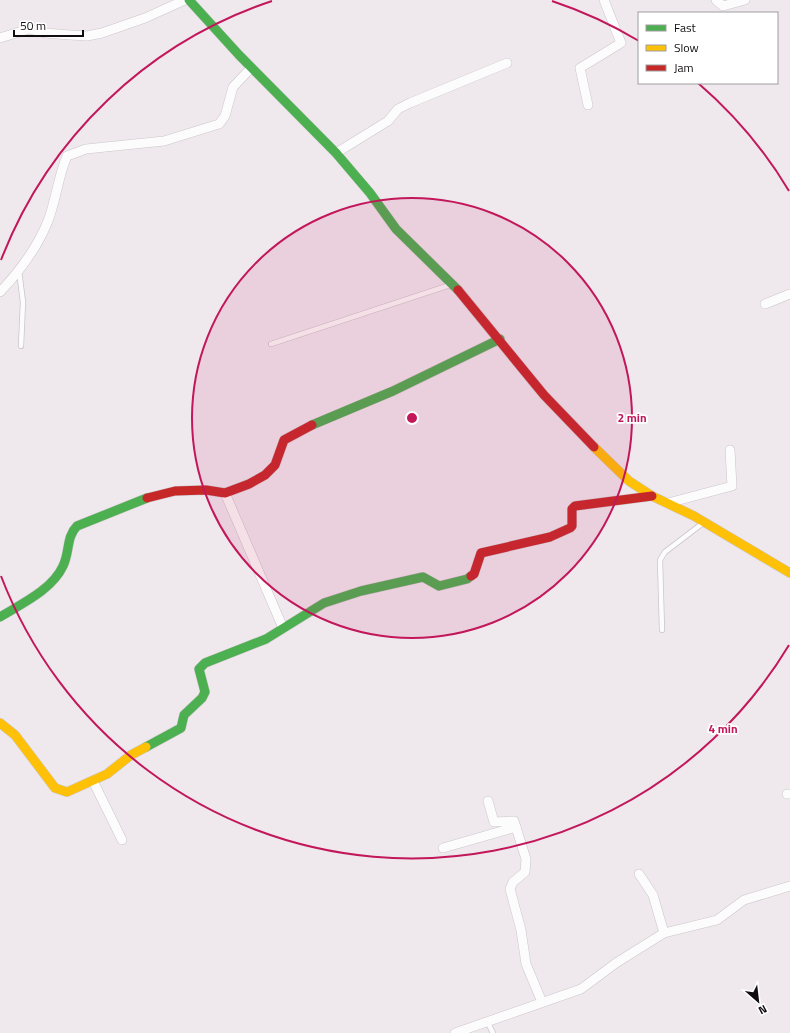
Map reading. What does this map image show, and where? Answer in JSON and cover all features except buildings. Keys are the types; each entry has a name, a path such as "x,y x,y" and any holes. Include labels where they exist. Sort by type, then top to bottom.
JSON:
{"street":[{"path":"0,38 30,30 45,33 87,36 102,33 145,18 185,0"},
{"path":"189,0 251,68 336,153 370,193 396,229 453,284 500,339 544,395 608,462 629,481 652,496 705,522 790,573"},
{"path":"588,105 580,68 621,43 604,0"},
{"path":"716,0 723,6 745,0"},
{"path":"336,153 388,121 398,109 507,63"},
{"path":"0,292 20,271 39,241 48,221 67,156 86,150 164,141 219,124 225,116 233,87 251,68"},
{"path":"765,304 790,294"},
{"path":"0,617 53,580 62,570 66,559 70,532 77,526 149,497 175,490 200,490 225,493 248,484 265,475 275,465 284,440 315,423 393,391 500,339"},
{"path":"668,504 732,486 730,450"},
{"path":"225,493 283,628"},
{"path":"0,723 15,735 55,788 67,792 93,781 110,771 131,755 182,728 184,715 202,698 205,692 199,669 201,665 249,647 324,603 361,591 423,577 439,586 467,579 475,572 481,553 550,537 570,528 572,526 572,509 575,506 652,496"},
{"path":"93,781 122,840"},
{"path":"488,801 494,822 513,820 516,827 526,866 525,872 510,885 510,889 521,930 526,964 542,1002"},
{"path":"443,848 516,827"},
{"path":"639,874 653,895 664,933"},
{"path":"455,1033 581,989 616,963 664,933 717,920 744,900 790,886"}],"lane":[{"path":"20,271 22,302 21,346"},
{"path":"271,344 453,284"},
{"path":"662,630 660,560 665,552 705,522"},
{"path":"487,1021 493,1033"}],"traffic: fast":[{"path":"189,0 239,55 336,153 370,193 396,229 458,290"},
{"path":"312,425 393,391 500,339"},
{"path":"0,617 35,596 58,575 67,555 71,535 77,526 147,498"},
{"path":"146,747 181,728 184,715 202,698 205,692 199,669 205,663 266,639 324,603 361,591 423,577 439,586 467,579 471,576"}],"traffic: slow":[{"path":"594,447 629,481 652,496 694,516 790,573"},
{"path":"0,723 15,735 55,788 67,792 107,774 131,755 146,747"}],"traffic: jam":[{"path":"458,290 544,395 594,447"},
{"path":"147,498 175,491 206,490 225,493 249,484 265,475 275,465 284,440 312,425"},
{"path":"471,576 474,574 481,553 550,537 570,528 572,526 572,509 575,506 652,496"}]}
